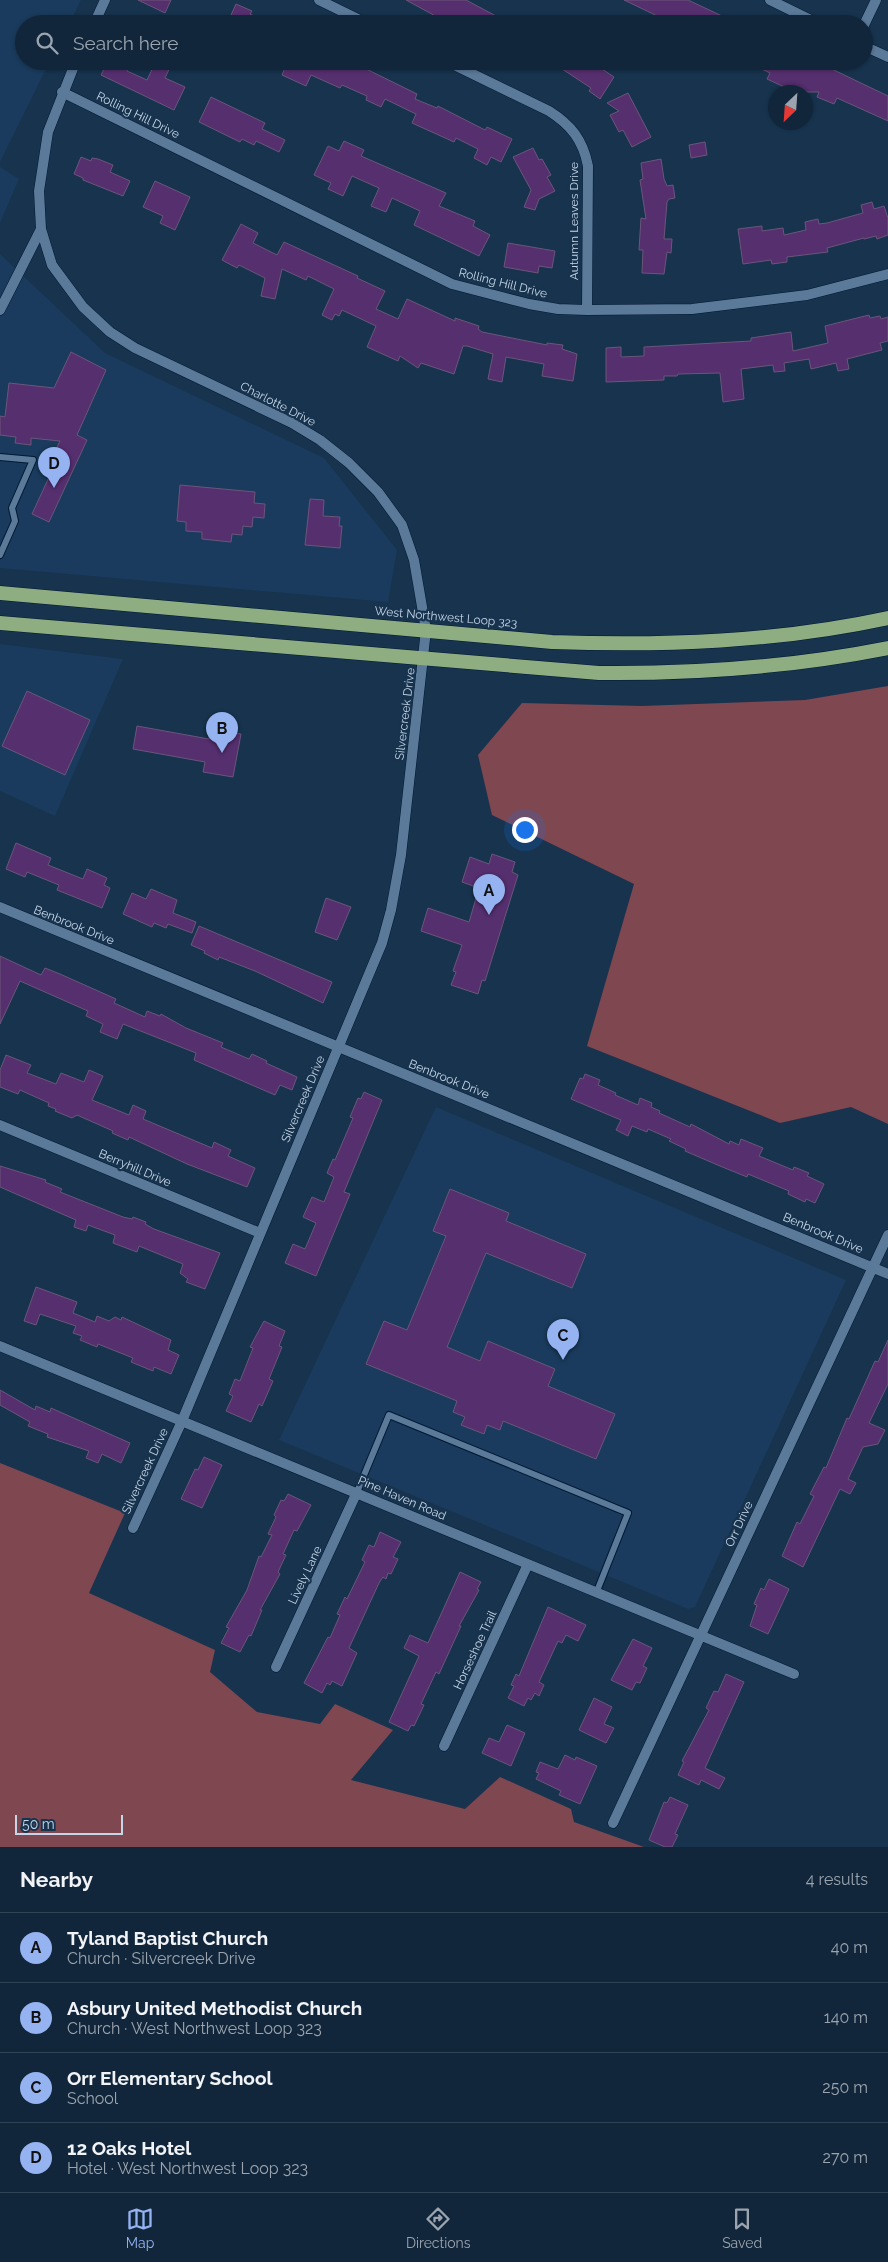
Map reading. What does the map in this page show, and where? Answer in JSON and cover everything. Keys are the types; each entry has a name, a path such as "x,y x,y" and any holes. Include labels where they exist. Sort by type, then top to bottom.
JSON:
{"highway":[{"name":"West Northwest Loop 323","path":"0,593 552,642 654,644 787,635 888,618"},
{"path":"0,623 600,673 679,674 759,668 839,658 888,648"}],"street":[{"path":"98,15 104,0"},
{"path":"319,0 350,15"},
{"path":"770,0 801,15"},
{"path":"869,15 876,0"},
{"path":"873,50 888,57"},
{"name":"Charlotte Drive","path":"72,70 48,132 39,192 41,229 52,265 84,306 110,332 135,348 292,423 320,440 349,463 378,492 402,525 414,560 426,630 424,659"},
{"name":"Autumn Leaves Drive","path":"465,70 549,111 565,121 577,135 585,152 588,166 587,310"},
{"name":"Rolling Hill Drive","path":"62,92 452,284 529,304 558,309 587,310 692,309 807,296 888,274"},
{"name":"Charlotte Drive","path":"0,310 41,229"},
{"name":"Silvercreek Drive","path":"133,1528 182,1420 378,955 391,910 401,855 424,659"},
{"name":"Benbrook Drive","path":"0,908 888,1274"},
{"name":"Berryhill Drive","path":"0,1125 260,1234"},
{"name":"Orr Drive","path":"613,1823 888,1235"},
{"name":"Pine Haven Road","path":"0,1346 794,1674"},
{"name":"Lively Lane","path":"276,1667 357,1492"},
{"name":"Horseshoe Trail","path":"444,1746 528,1564"}],"lane":[{"path":"0,457 33,460 12,508 15,521 0,556"},
{"path":"357,1492 389,1415 398,1418 628,1513 597,1591"}],"shaded area":[{"path":"0,0 81,0 74,15 15,15 15,70 46,70 0,162"},
{"path":"0,167 19,179 0,223"},
{"path":"0,254 105,353 324,458 397,550 388,602 0,568"},
{"path":"0,644 123,659 55,816 0,791"},
{"path":"888,686 888,1124 851,1107 780,1123 587,1046 634,884 492,815 478,755 522,703 642,706 805,700"},
{"path":"436,1107 846,1280 695,1607 688,1609 279,1440"},
{"path":"0,1463 125,1513 89,1593 215,1650 210,1672 257,1712 320,1724 335,1704 393,1730 351,1780 465,1809 500,1777 571,1809 574,1822 644,1847 0,1847"}],"building":[{"path":"138,0 171,0 165,13"},
{"path":"406,0 466,0 494,15 434,15"},
{"path":"624,0 688,0 720,15 655,15"},
{"path":"236,4 252,11 250,14 252,15 231,15"},
{"path":"104,70 127,70 147,80 152,70 169,70 165,78 185,87 174,110 101,75"},
{"path":"284,70 368,70 417,94 415,99 437,108 438,106 485,130 487,127 512,139 501,162 491,157 487,165 474,158 478,149 456,138 454,142 412,123 416,114 385,99 381,107 366,100 367,96 342,85 340,88 311,75 306,86 282,75"},
{"path":"564,70 604,70 614,77 600,99 589,91 591,88"},
{"path":"764,70 834,70 888,96 888,121 837,98 834,104 817,97 819,92 813,92 813,85 780,85 767,79 770,73"},
{"path":"628,93 651,137 632,147 623,130 619,132 610,115 619,111 607,103"},
{"path":"211,97 265,123 262,129 285,140 279,152 256,141 254,145 242,139 240,142 199,122"},
{"path":"344,141 364,150 361,156 446,193 439,206 475,221 473,226 490,235 479,256 414,225 420,211 392,198 386,212 371,206 379,188 352,176 343,196 328,189 331,183 314,175 328,146 339,151"},
{"path":"705,142 707,155 691,158 689,145"},
{"path":"533,148 539,160 542,159 551,175 547,177 555,191 539,199 535,210 524,207 531,190 513,157"},
{"path":"81,157 91,161 92,158 98,159 113,165 110,172 130,181 123,196 83,180 83,178 74,174"},
{"path":"661,159 664,179 667,186 673,185 675,198 669,199 667,202 664,239 672,239 671,253 667,252 664,274 642,273 643,250 639,250 641,218 646,219 640,180 643,179 641,163"},
{"path":"155,181 190,197 175,230 160,223 163,216 143,207"},
{"path":"872,202 874,209 884,206 888,218 888,235 877,239 876,236 864,238 827,248 828,252 787,257 787,262 772,264 771,260 743,264 738,229 762,226 762,231 783,228 784,235 806,230 805,222 818,219 819,224 827,223 863,213 861,205"},
{"path":"241,224 258,233 253,243 277,255 284,242 358,276 357,278 385,291 376,309 398,319 407,299 455,321 455,318 479,326 478,329 482,332 547,345 547,343 563,345 562,349 577,354 573,381 542,376 544,364 506,357 502,382 488,379 493,354 467,346 463,346 454,374 421,363 418,368 400,356 398,361 367,347 376,326 342,310 339,316 335,314 332,320 322,315 334,289 308,276 306,280 282,269 275,299 261,296 265,278 239,265 237,268 222,260"},
{"path":"508,243 555,251 552,268 539,266 538,273 504,267"},
{"path":"869,315 870,318 880,316 881,319 888,317 888,341 880,343 882,350 847,359 849,369 838,371 836,363 811,369 809,359 784,363 785,371 774,372 773,365 741,369 744,399 723,402 720,373 678,374 677,376 664,376 664,380 606,382 606,348 621,347 621,357 644,356 644,347 751,341 751,338 791,332 793,351 828,343 825,326"},
{"path":"71,352 106,370 77,435 87,440 49,522 32,514 56,462 51,460 60,441 31,438 31,445 15,443 16,437 0,435 0,416 5,417 9,383 54,388"},
{"path":"180,485 255,492 254,503 265,504 264,518 253,517 252,527 243,526 242,535 232,534 231,542 202,539 202,532 186,531 186,522 177,521"},
{"path":"310,499 324,500 323,516 340,517 339,526 342,526 340,548 305,545"},
{"path":"27,691 90,720 65,775 2,746"},
{"path":"137,726 209,739 210,729 241,734 233,777 203,772 205,762 133,749"},
{"path":"16,843 51,858 48,865 83,879 87,869 107,878 104,885 110,888 102,908 57,890 59,885 27,872 25,877 6,869"},
{"path":"492,854 515,862 512,872 518,875 485,981 482,980 478,994 451,985 456,972 453,971 462,945 421,931 428,908 469,922 479,888 462,882 470,857 489,864"},
{"path":"151,889 177,900 173,913 196,922 192,933 168,924 166,928 154,923 152,927 123,914 132,893 146,899"},
{"path":"326,898 351,907 337,940 315,932"},
{"path":"199,926 332,982 323,1003 255,971 219,957 218,960 204,953 205,951 191,945"},
{"path":"0,956 41,975 45,968 60,974 116,999 114,1003 145,1017 147,1011 160,1016 161,1014 186,1028 223,1043 221,1047 249,1059 252,1054 267,1061 266,1063 297,1077 292,1090 280,1085 275,1095 194,1060 196,1053 123,1024 117,1039 100,1032 103,1024 86,1016 88,1011 20,981 0,1024"},
{"path":"6,1055 31,1065 27,1073 56,1084 61,1073 84,1082 89,1070 103,1076 92,1100 129,1115 133,1105 146,1111 143,1119 212,1148 214,1142 231,1150 228,1156 255,1168 247,1187 187,1164 129,1137 128,1140 77,1115 72,1118 55,1111 56,1109 48,1106 49,1103 20,1090 18,1094 0,1087 0,1070"},
{"path":"585,1074 600,1080 598,1085 616,1093 615,1095 638,1105 640,1098 652,1103 651,1107 660,1111 659,1113 690,1127 691,1124 729,1144 730,1141 739,1145 741,1139 763,1148 759,1156 793,1170 794,1167 809,1173 807,1176 824,1184 815,1203 806,1199 805,1202 788,1194 789,1191 748,1174 747,1177 685,1151 686,1149 669,1141 671,1139 648,1129 647,1132 632,1126 628,1136 616,1130 621,1120 571,1099 580,1078 583,1079"},
{"path":"364,1092 382,1100 344,1192 350,1194 316,1276 285,1263 293,1244 305,1249 316,1223 303,1217 312,1197 324,1202 334,1177 327,1173 333,1159 335,1160 353,1118 350,1117 358,1098 361,1099"},
{"path":"0,1166 46,1180 45,1182 62,1189 60,1192 123,1217 132,1219 133,1217 146,1222 145,1224 154,1229 220,1253 205,1289 186,1282 188,1279 180,1273 183,1264 139,1246 137,1252 113,1243 115,1235 88,1225 86,1231 74,1227 76,1220 0,1187"},
{"path":"450,1189 509,1213 506,1221 586,1254 572,1288 486,1253 447,1347 480,1361 488,1341 555,1369 548,1386 615,1414 596,1459 503,1421 500,1430 487,1425 484,1434 461,1425 465,1417 453,1412 457,1401 366,1364 384,1321 407,1330 446,1236 433,1231"},
{"path":"36,1287 77,1302 73,1313 95,1322 97,1316 109,1321 115,1317 121,1320 122,1317 171,1340 168,1350 179,1355 171,1374 154,1367 153,1371 131,1362 133,1358 98,1344 97,1347 80,1340 82,1336 73,1333 76,1326 40,1314 36,1325 24,1321"},
{"path":"264,1321 285,1331 279,1346 282,1347 269,1379 273,1381 262,1406 259,1404 251,1422 226,1411 233,1396 229,1394 235,1379 240,1381 253,1348 250,1347"},
{"path":"888,1340 888,1384 869,1423 885,1430 878,1444 863,1447 848,1479 856,1483 850,1494 840,1489 803,1567 782,1556 797,1522 800,1524 814,1496 810,1494 824,1467 826,1468 847,1418 849,1419 875,1361 878,1362"},
{"path":"0,1390 35,1410 36,1406 50,1412 51,1408 130,1443 121,1463 102,1454 98,1463 86,1458 89,1451 47,1437 48,1434 28,1426 30,1422 0,1405"},
{"path":"204,1457 222,1465 202,1508 181,1499 195,1469 198,1470"},
{"path":"288,1494 311,1505 297,1531 294,1530 283,1554 286,1555 278,1572 280,1574 260,1610 262,1610 251,1636 249,1635 240,1652 221,1643 229,1628 226,1627 247,1590 259,1556 261,1557 272,1535 268,1534 276,1517 274,1515 281,1500 284,1501"},
{"path":"380,1532 401,1542 393,1557 398,1559 391,1574 388,1573 386,1579 383,1577 379,1583 349,1648 357,1653 342,1686 332,1681 330,1685 327,1683 322,1693 304,1683 328,1637 330,1638 340,1615 337,1614 345,1597 347,1599 365,1562 362,1560 369,1545 374,1547"},
{"path":"460,1572 481,1582 477,1589 479,1590 459,1626 461,1626 439,1674 436,1672 421,1704 424,1705 414,1726 411,1725 408,1731 389,1722 419,1656 404,1648 410,1635 428,1643"},
{"path":"769,1579 789,1589 768,1634 750,1626 757,1605 754,1604 761,1588 764,1590"},
{"path":"548,1607 586,1625 578,1641 566,1635 562,1643 558,1641 539,1682 544,1685 539,1696 535,1693 531,1700 528,1698 524,1706 508,1698 514,1686 511,1685 516,1674 519,1676"},
{"path":"633,1639 652,1648 643,1666 647,1668 640,1683 636,1682 632,1690 611,1680"},
{"path":"726,1674 744,1682 705,1768 725,1778 719,1789 701,1780 699,1785 678,1775 684,1762 682,1761 709,1710 706,1708 714,1691 718,1692"},
{"path":"594,1698 612,1707 604,1724 614,1728 606,1743 579,1730"},
{"path":"507,1725 525,1733 511,1766 482,1753 489,1738 499,1742"},
{"path":"565,1755 575,1760 576,1757 597,1766 580,1804 559,1795 561,1791 536,1779 539,1773 536,1772 540,1762 558,1769"},
{"path":"670,1797 688,1805 675,1834 678,1835 672,1847 665,1847 649,1840 664,1802 667,1803"}],"place":[{"name":"12 Oaks Hotel","path":"54,488"},
{"name":"Asbury United Methodist Church","path":"222,753"},
{"name":"Tyland Baptist Church","path":"489,915"},
{"name":"Orr Elementary School","path":"563,1360"}]}
